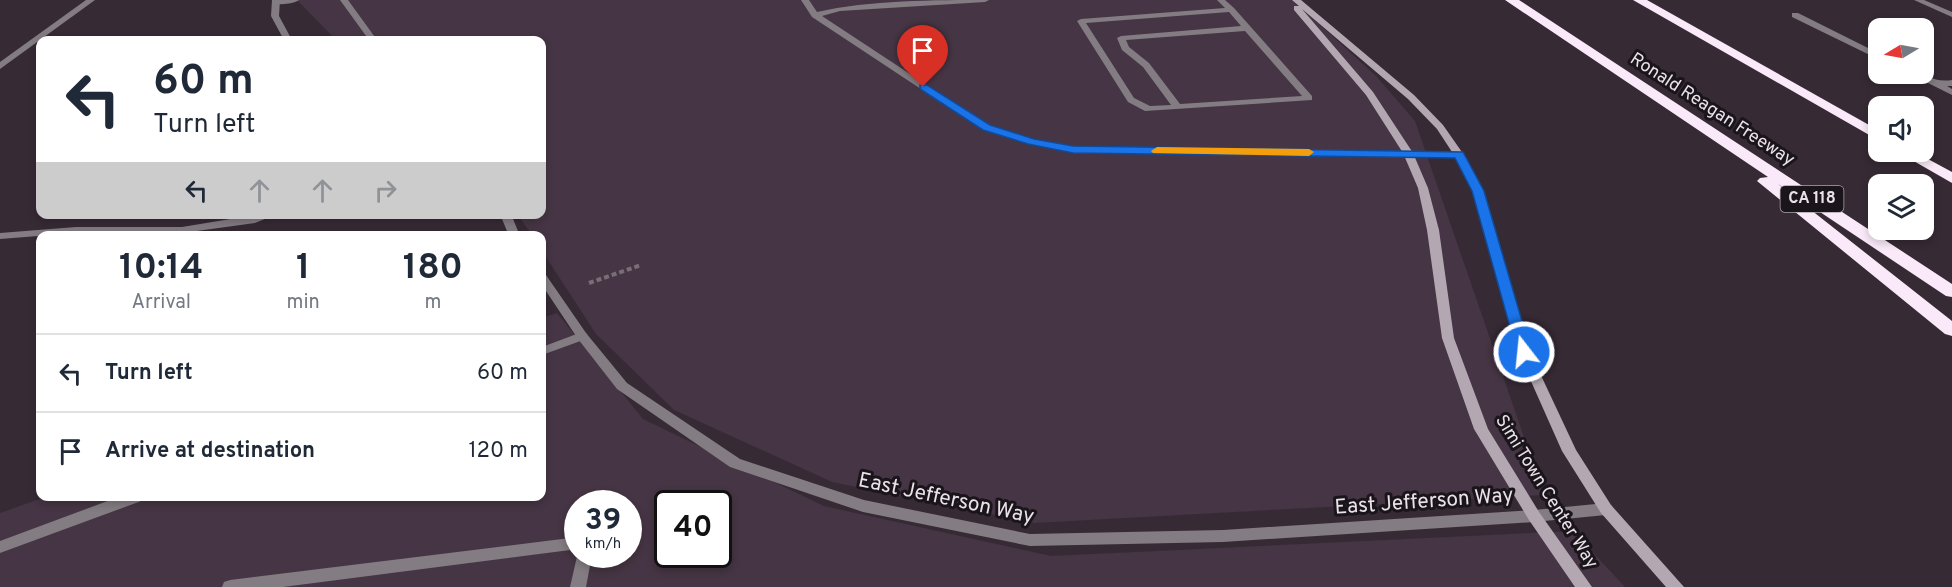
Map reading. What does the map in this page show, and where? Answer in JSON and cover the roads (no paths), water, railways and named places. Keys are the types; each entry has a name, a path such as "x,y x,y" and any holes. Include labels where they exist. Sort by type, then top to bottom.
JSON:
{"highway":[{"name":"Ronald Reagan Freeway","path":"1511,0 1952,292"},
{"path":"1639,0 1868,130"},
{"path":"1672,107 1952,330"},
{"path":"1923,162 1952,178"}],"street":[{"path":"41,36 91,0"},
{"path":"286,36 275,15 276,1 295,0"},
{"path":"344,0 370,36"},
{"path":"805,0 815,15 986,128 1032,142 1073,150 1459,154"},
{"path":"815,15 840,9 985,0"},
{"path":"1221,0 1231,10 1247,27 1309,98 1148,109 1131,100 1081,21 1231,10"},
{"name":"Simi Town Center Way","path":"1290,0 1370,94 1408,153 1423,188 1433,230 1448,338 1481,429 1534,516 1584,587"},
{"path":"1296,0 1411,97 1440,128 1459,154 1478,191 1524,352 1569,452 1606,509 1676,587"},
{"path":"1918,0 1952,15"},
{"path":"1796,15 1868,51"},
{"path":"1178,107 1146,65 1125,48 1121,38 1247,27"},
{"path":"0,66 36,40"},
{"path":"1937,85 1952,83"},
{"path":"1934,84 1952,92"},
{"path":"63,231 182,230 258,219"},
{"path":"0,236 36,233"},
{"name":"East Jefferson Way","path":"546,283 582,336 622,386 735,463 863,506 1030,540 1223,536 1534,516 1606,509"},
{"path":"546,350 582,336"},
{"path":"0,547 125,501"},
{"path":"230,587 564,545"},
{"path":"578,587 582,568"}]}
